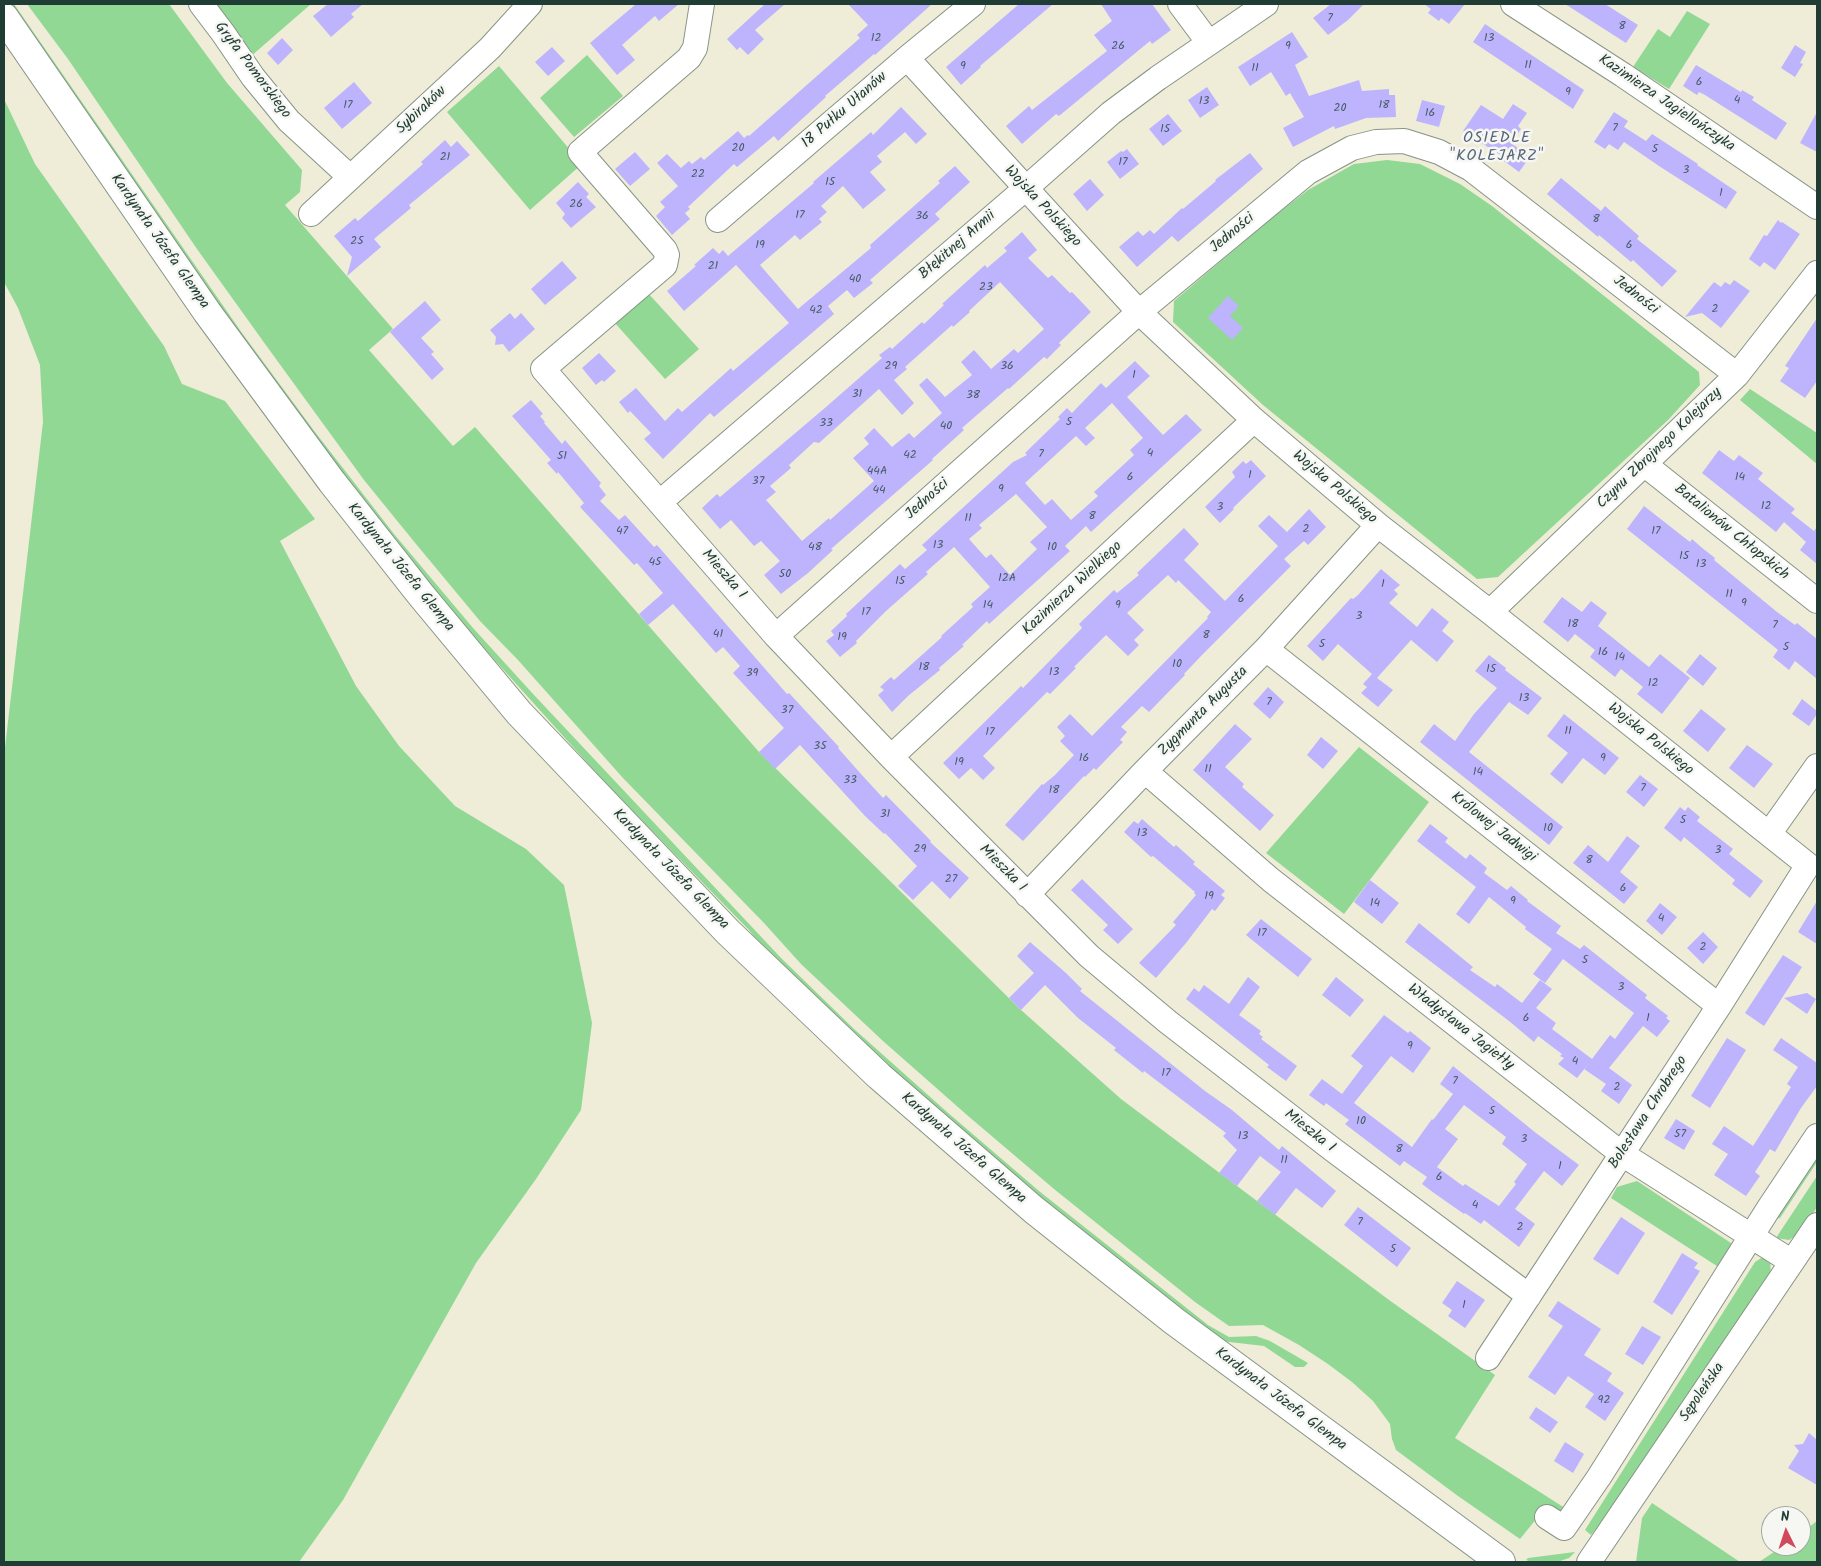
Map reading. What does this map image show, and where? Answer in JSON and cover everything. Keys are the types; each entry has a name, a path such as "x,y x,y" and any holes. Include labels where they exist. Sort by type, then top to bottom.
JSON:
{"main road":[{"name":"Kardynała Józefa Glempa","path":"4,17 207,312 332,482 420,595 519,712 728,932 879,1076 1034,1210 1174,1321 1501,1562"}],"street":[{"name":"Gryfa Pomorskiego","path":"200,4 223,33 253,77 289,121 350,177"},
{"name":"Sybiraków","path":"311,214 490,48 530,4"},
{"name":"Mieszka I","path":"702,4 695,48 689,58 580,152 665,250 667,255 665,265 543,369 776,636 891,757 1089,956 1168,1022 1332,1149 1529,1296"},
{"name":"18 Pułku Ułanów","path":"718,220 906,58 973,4"},
{"path":"1180,4 1209,43"},
{"name":"Błękitnej Armii","path":"660,502 1111,113 1266,4"},
{"name":"Kazimierza Jagiellończyka","path":"1513,4 1623,75 1817,207"},
{"name":"Wojska Polskiego","path":"906,58 1139,312 1254,420 1378,525 1808,865"},
{"name":"Jedności","path":"776,636 1139,312 1308,172 1352,148 1376,142 1404,141 1439,152 1471,169 1737,376"},
{"name":"Czynu Zbrojnego Kolejarzy","path":"1490,612 1737,376 1817,274"},
{"name":"Kazimierza Wielkiego","path":"891,757 1254,420"},
{"name":"Batalionów Chłopskich","path":"1644,464 1817,601"},
{"name":"Zygmunta Augusta","path":"1027,895 1145,771 1266,649 1378,525"},
{"name":"Królowej Jadwigi","path":"1266,649 1719,1006"},
{"path":"1769,834 1817,766"},
{"name":"Władysława Jagiełły","path":"1145,771 1271,880 1622,1154 1792,1262"},
{"name":"Bolesława Chrobrego","path":"1488,1358 1719,1006 1808,865"},
{"path":"1547,1517 1564,1528 1599,1477 1817,1136"},
{"name":"Sępoleńska","path":"1589,1562 1817,1224"}],"green space":[{"path":"5,4 14,4 242,333 394,534 473,628 534,695 782,959 854,1029 947,1112 1039,1191 1208,1325 1229,1337 1256,1336 1270,1341 1308,1363 1304,1367 1295,1367 1264,1346 1221,1341 1009,1176 775,963 749,930 609,787 446,606 292,414"},
{"path":"27,4 169,4 227,83 302,170 300,192 285,205 393,329 369,350 453,446 475,427 759,752 1021,1010 1121,1099 1389,1300 1495,1375 1455,1438 1568,1510 1541,1513 1520,1539 1458,1496 1396,1450 1390,1424 1373,1401 1352,1382 1299,1345 1263,1325 1229,1326 1195,1302 1054,1189 967,1115 883,1041 801,964 764,923 623,778 518,660 480,621 364,480 197,249 68,59"},
{"path":"213,4 311,4 250,57"},
{"path":"1687,11 1710,24 1669,89 1633,67 1658,29 1670,37"},
{"path":"587,55 623,96 574,137 540,98"},
{"path":"499,66 582,164 530,210 447,112"},
{"path":"4,99 35,164 164,346 182,384 225,401 315,519 280,541 356,686 399,746 455,806 526,849 564,885 592,1023 581,1110 536,1179 476,1263 343,1500 299,1562 4,1562 4,756 43,422 40,365 18,308 4,282"},
{"path":"1387,160 1420,164 1460,184 1492,206 1699,372 1700,385 1668,420 1498,577 1477,579 1263,405 1173,322 1174,301 1273,217 1308,190 1354,164"},
{"path":"647,292 699,349 665,379 614,322"},
{"path":"1750,389 1817,433 1817,464 1740,400"},
{"path":"1359,747 1429,802 1344,914 1266,853"},
{"path":"1817,1150 1817,1162 1780,1218 1776,1219"},
{"path":"1817,1176 1817,1207 1800,1233 1789,1240 1776,1238"},
{"path":"1637,1181 1734,1245 1720,1268 1611,1198 1617,1187"},
{"path":"1766,1255 1770,1259 1771,1275 1618,1501 1591,1535 1585,1530 1755,1262"},
{"path":"1652,1503 1740,1562 1636,1562 1642,1518"},
{"path":"1817,1521 1817,1562 1759,1562 1768,1556 1811,1556 1811,1526"},
{"path":"1575,1552 1569,1558 1557,1562 1532,1562 1526,1560 1528,1558"}],"building":[{"path":"328,4 363,4 351,14 354,17 331,37 313,16"},
{"path":"636,4 679,4 659,21 655,16 622,45 635,60 617,75 590,43"},
{"path":"765,4 785,4 755,30 764,39 748,55 740,47 737,50 727,39"},
{"path":"848,4 932,4 875,55 825,96 778,141 774,136 737,167 734,164 688,207 690,209 685,213 690,219 672,235 656,216 665,207 660,202 678,186 657,163 667,154 681,168 689,161 692,164 701,157 704,160 738,131 744,138 749,136 860,38 857,35 868,25"},
{"path":"1019,4 1053,4 980,66 961,85 946,67"},
{"path":"1101,4 1152,4 1171,30 1152,44 1150,41 1059,116 1056,114 1022,144 1006,126 1029,106 1032,110 1107,51 1094,35 1112,21"},
{"path":"1331,4 1364,4 1348,20 1328,35 1313,18"},
{"path":"1424,4 1465,4 1449,24 1441,18 1439,21 1428,13 1431,9"},
{"path":"1565,4 1605,4 1638,25 1626,43"},
{"path":"1485,24 1584,90 1573,109 1473,42"},
{"path":"1292,32 1308,57 1295,65 1309,96 1359,80 1362,91 1389,89 1389,95 1395,95 1396,117 1366,118 1335,129 1334,126 1293,147 1283,128 1304,117 1290,93 1286,96 1271,72 1250,86 1238,67"},
{"path":"282,38 293,50 278,65 267,53"},
{"path":"1795,45 1806,52 1800,63 1803,64 1795,77 1781,68"},
{"path":"552,47 565,61 548,76 535,62"},
{"path":"1696,65 1741,92 1742,90 1754,97 1752,100 1787,123 1776,140 1705,95 1699,92 1697,95 1683,86"},
{"path":"354,82 372,103 342,129 324,108"},
{"path":"1207,87 1219,105 1200,118 1188,100"},
{"path":"1422,100 1445,106 1439,127 1416,121"},
{"path":"1513,104 1527,113 1518,126 1521,129 1511,143 1530,157 1519,172 1500,158 1502,156 1463,131 1481,105 1503,119"},
{"path":"901,107 927,134 916,144 905,132 877,156 882,162 870,172 886,190 863,209 843,186 821,206 827,212 819,219 822,222 800,240 795,235 760,265 798,309 871,248 870,245 940,183 938,181 955,166 970,182 935,214 940,219 870,280 873,283 854,298 847,290 828,306 834,314 714,417 710,413 663,459 644,439 651,433 630,411 628,413 619,402 636,388 665,421 678,408 682,412 731,368 733,371 789,323 736,265 684,311 667,291 696,266 694,265 713,248 719,254 723,250 728,256 871,132 873,135"},
{"path":"1614,112 1628,121 1624,127 1646,141 1652,134 1737,192 1726,209 1624,142 1618,150 1609,144 1605,149 1594,142"},
{"path":"1817,112 1817,152 1800,143"},
{"path":"1168,114 1182,131 1163,146 1149,129"},
{"path":"445,140 451,147 457,141 470,155 409,205 411,208 374,239 381,247 347,276 352,257 334,236 355,218 358,221 423,164 421,162"},
{"path":"1127,149 1139,164 1120,179 1107,162 1121,151 1123,152"},
{"path":"635,152 650,169 630,186 615,169"},
{"path":"1250,153 1263,169 1178,242 1172,236 1137,267 1119,247 1138,231 1143,236 1150,230 1154,234 1215,180"},
{"path":"1561,178 1601,211 1605,206 1639,236 1637,239 1677,271 1662,287 1633,260 1631,262 1599,235 1598,237 1547,194"},
{"path":"1090,179 1104,195 1087,211 1073,194"},
{"path":"578,182 589,194 586,197 596,207 571,228 562,218 565,214 556,203"},
{"path":"1778,220 1800,234 1775,270 1764,262 1760,267 1749,259 1764,235 1767,236"},
{"path":"1022,232 1037,250 1028,258 1048,278 1052,275 1070,293 1072,292 1091,312 1059,343 1061,345 1047,359 1044,357 962,428 964,430 933,460 831,549 833,550 808,573 781,594 764,575 780,561 761,541 754,546 731,520 720,529 702,508 717,494 720,497 826,407 882,358 879,355 890,347 892,349 922,322 924,324 944,305 942,304 985,265 987,268 1007,251 1004,248","holes":["1000,282 1044,329 1018,353 1014,349 991,369 974,350 961,362 972,375 945,397 927,378 919,385 942,413 914,438 909,433 892,447 874,428 864,438 869,444 853,458 874,481 830,520 829,518 802,541 766,500 776,492 770,486 791,468 789,465 814,442 819,443 879,389 902,415 914,403 894,380 907,369 905,367 952,325 953,327 970,312"]},
{"path":"562,261 577,278 545,305 531,289"},
{"path":"1734,280 1750,291 1721,328 1702,313 1685,317 1714,282 1721,287 1725,282 1730,285"},
{"path":"1228,296 1239,306 1230,316 1243,328 1232,340 1208,318"},
{"path":"425,301 441,320 421,338 434,352 431,354 444,369 432,380 390,332"},
{"path":"510,313 515,319 521,313 535,329 509,352 503,344 495,345 496,337 490,330"},
{"path":"1817,318 1817,381 1805,398 1780,381 1789,368 1785,366"},
{"path":"599,353 616,371 604,382 602,380 596,385 582,368"},
{"path":"1135,361 1150,376 1127,397 1163,435 1186,414 1202,430 1091,532 1086,526 1065,546 1070,551 989,624 987,621 962,645 964,646 939,668 940,670 908,696 892,712 878,695 884,690 880,687 891,677 894,680 942,637 973,607 971,604 990,587 954,547 926,572 928,574 886,611 856,641 857,643 840,657 826,641 834,635 831,631 847,616 846,614 900,564 905,569 927,550 922,545 1013,462 1027,455 1025,453 1060,419 1058,417 1067,408 1072,413 1101,383 1106,388","holes":["1112,403 1143,438 1130,450 1134,455 1094,492 1098,496 1071,520 1052,499 1045,505 1025,483 1076,436 1086,446 1095,438 1085,428","1016,494 1047,527 1030,542 1037,549 1010,575 991,554 986,558 969,539 982,528 979,525"]},
{"path":"531,400 543,414 540,416 544,423 562,444 565,440 601,483 599,486 606,495 600,501 619,520 625,515 654,547 657,545 787,694 789,693 839,747 883,798 886,795 930,842 969,878 950,899 932,881 913,900 898,886 917,866 885,833 865,816 800,745 775,769 759,752 784,728 733,673 740,666 723,647 716,653 673,604 648,625 639,614 663,593 637,563 634,565 580,507 584,503 558,472 557,474 547,463 551,460 512,416"},
{"path":"1719,450 1734,461 1739,455 1763,473 1758,479 1795,509 1791,513 1814,531 1817,527 1817,564 1800,550 1806,542 1784,522 1776,532 1702,473"},
{"path":"1251,460 1266,476 1220,523 1205,507 1235,477 1232,472 1243,461 1246,464"},
{"path":"1644,506 1690,542 1692,539 1715,558 1714,560 1777,612 1795,625 1797,623 1817,639 1817,679 1795,661 1789,670 1773,657 1778,650 1627,529"},
{"path":"1309,509 1326,527 1308,545 1304,541 1284,559 1291,566 1202,655 1149,712 1142,706 1121,727 1127,732 1120,740 1123,742 1096,770 1094,768 1084,776 1023,841 1005,825 1042,784 1055,775 1074,755 1060,741 1065,736 1057,727 1070,714 1092,736 1208,618 1211,612 1178,580 1176,583 1168,575 1127,613 1144,630 1134,640 1139,645 1128,656 1106,635 1050,694 1047,692 983,756 995,768 983,780 971,768 959,779 943,763 1021,686 1023,688 1082,628 1079,624 1114,590 1117,593 1139,575 1137,573 1184,528 1199,544 1184,560 1225,601 1278,546 1258,526 1269,515 1287,532"},
{"path":"1381,569 1400,585 1394,590 1398,594 1389,603 1417,627 1432,608 1449,622 1442,631 1454,641 1437,662 1411,640 1377,678 1393,690 1378,707 1361,693 1367,687 1363,684 1372,674 1338,644 1323,661 1307,646 1351,598 1353,599 1358,595"},
{"path":"1562,597 1582,612 1591,601 1607,613 1598,626 1649,667 1660,654 1690,678 1662,714 1637,694 1643,687 1621,669 1615,677 1590,657 1595,650 1575,634 1568,642 1543,622"},
{"path":"1700,654 1717,668 1703,686 1686,672"},
{"path":"1489,655 1506,668 1505,670 1542,698 1528,715 1509,702 1469,752 1563,827 1549,845 1420,742 1434,724 1455,741 1474,714 1497,688 1475,671"},
{"path":"1268,687 1284,702 1270,719 1253,704"},
{"path":"1802,699 1817,711 1809,726 1792,714"},
{"path":"1701,709 1726,729 1708,752 1683,731"},
{"path":"1564,714 1619,758 1605,775 1583,758 1562,784 1550,774 1568,753 1547,736"},
{"path":"1235,724 1252,739 1225,767 1244,784 1242,787 1274,815 1260,831 1193,770"},
{"path":"1321,737 1338,751 1323,769 1307,755"},
{"path":"1747,745 1773,764 1754,788 1729,768"},
{"path":"1640,775 1658,789 1644,807 1626,792"},
{"path":"1680,807 1685,811 1688,807 1700,817 1697,821 1733,849 1729,854 1763,881 1750,898 1732,884 1735,880 1684,837 1681,842 1664,828"},
{"path":"1142,819 1174,847 1176,845 1195,862 1193,864 1225,891 1221,895 1225,898 1215,911 1212,909 1156,978 1139,963 1176,925 1173,922 1196,895 1195,892 1153,856 1151,857 1124,832 1134,821 1138,824"},
{"path":"1430,824 1448,838 1445,842 1466,859 1470,854 1487,868 1484,873 1507,890 1511,886 1527,901 1561,926 1556,933 1580,949 1584,945 1647,995 1645,998 1668,1016 1666,1018 1670,1021 1657,1037 1643,1026 1609,1068 1632,1085 1619,1104 1601,1091 1606,1084 1584,1069 1577,1078 1558,1064 1564,1058 1560,1056 1562,1054 1538,1036 1534,1042 1405,942 1419,923 1473,967 1470,970 1495,987 1497,984 1522,1003 1540,980 1552,989 1536,1008 1556,1023 1552,1029 1592,1059 1610,1035 1615,1039 1634,1013 1563,959 1545,983 1533,974 1552,949 1525,929 1526,927 1489,897 1469,924 1456,914 1476,887 1417,841"},
{"path":"1627,836 1640,846 1620,872 1638,887 1624,904 1573,863 1588,845 1608,862"},
{"path":"1082,879 1133,929 1118,944 1103,930 1108,925 1071,890"},
{"path":"1370,880 1399,903 1382,924 1354,902"},
{"path":"1817,901 1817,944 1798,932"},
{"path":"1660,903 1677,917 1662,935 1646,921"},
{"path":"1261,919 1312,959 1298,977 1246,935"},
{"path":"1703,932 1718,947 1703,964 1687,948"},
{"path":"1030,942 1066,973 1082,989 1080,991 1205,1091 1232,1110 1279,1150 1282,1146 1336,1191 1322,1208 1296,1188 1275,1215 1257,1201 1281,1172 1260,1156 1237,1186 1219,1173 1237,1150 1223,1136 1226,1133 1114,1050 1116,1048 1078,1018 1045,985 1021,1010 1009,998 1034,973 1017,956"},
{"path":"1783,955 1802,967 1764,1026 1745,1013"},
{"path":"1248,977 1260,987 1239,1015 1261,1031 1259,1034 1263,1037 1261,1039 1297,1066 1286,1081 1267,1067 1269,1065 1186,999 1194,988 1199,992 1204,985 1229,1004"},
{"path":"1336,977 1364,1000 1350,1017 1322,995"},
{"path":"1807,993 1816,999 1807,1014 1784,998"},
{"path":"1384,1015 1408,1033 1410,1031 1431,1048 1413,1073 1391,1056 1354,1103 1412,1147 1453,1094 1440,1084 1453,1066 1579,1165 1562,1186 1544,1171 1515,1209 1535,1224 1519,1247 1484,1220 1481,1224 1434,1193 1422,1184 1427,1177 1404,1161 1400,1166 1345,1124 1349,1120 1326,1103 1324,1106 1309,1095 1322,1079 1342,1094 1363,1066 1351,1056","holes":["1464,1105 1506,1137 1502,1144 1527,1164 1514,1182 1516,1184 1499,1206 1465,1184 1463,1186 1437,1167 1458,1139 1445,1129"]},
{"path":"1727,1038 1746,1050 1710,1108 1691,1096"},
{"path":"1781,1038 1817,1063 1817,1086 1801,1108 1775,1152 1770,1149 1755,1172 1760,1176 1746,1196 1714,1175 1728,1154 1712,1144 1724,1126 1753,1146 1791,1087 1787,1084 1798,1067 1773,1050"},
{"path":"1676,1119 1695,1131 1684,1150 1664,1138"},
{"path":"1358,1207 1411,1248 1397,1267 1344,1225"},
{"path":"1621,1217 1645,1233 1618,1275 1593,1259"},
{"path":"1682,1253 1698,1263 1694,1268 1700,1271 1672,1315 1653,1302"},
{"path":"1457,1281 1485,1300 1465,1328 1448,1316 1452,1310 1442,1303"},
{"path":"1558,1301 1601,1329 1584,1355 1612,1373 1607,1381 1624,1393 1605,1421 1585,1407 1594,1394 1568,1376 1555,1395 1528,1377 1563,1326 1548,1316"},
{"path":"1642,1326 1661,1337 1643,1365 1625,1354"},
{"path":"1536,1407 1558,1422 1550,1433 1529,1418"},
{"path":"1809,1433 1817,1440 1817,1485 1788,1468 1799,1451 1794,1445 1803,1444"},
{"path":"1565,1442 1584,1454 1573,1473 1554,1461"}],"district":[{"name":"OSIEDLE \"KOLEJARZ\"","path":"1497,148"}]}
